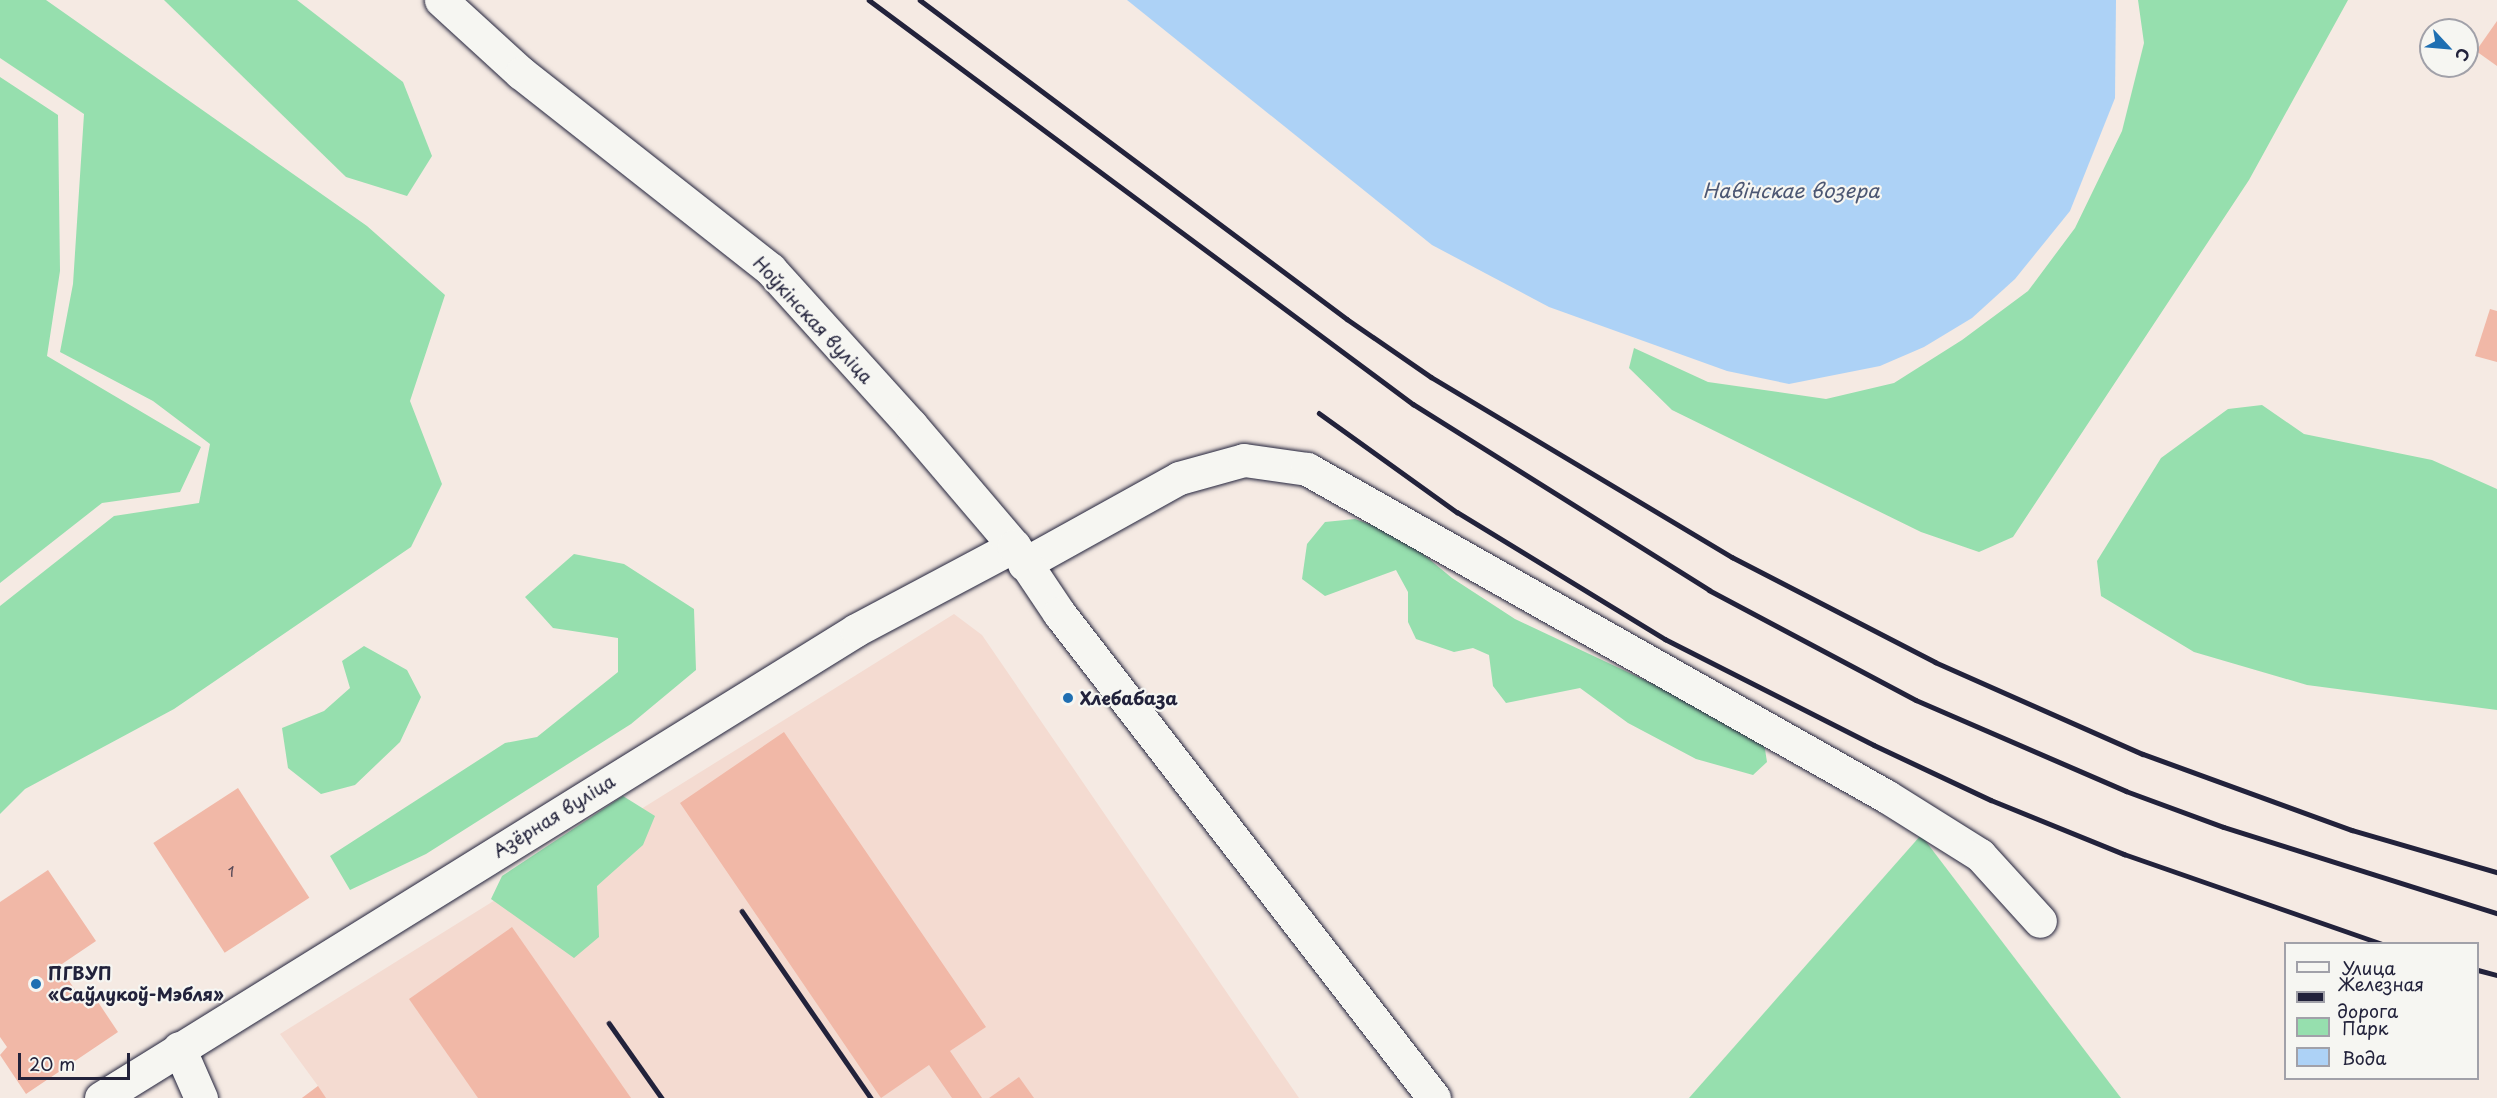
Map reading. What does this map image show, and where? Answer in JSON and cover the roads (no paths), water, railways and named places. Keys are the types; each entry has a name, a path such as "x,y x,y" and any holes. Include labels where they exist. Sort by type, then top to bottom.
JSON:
{"main road":[{"name":"Ноўкінская вуліца","path":"441,0 521,73 770,269 1019,555 1059,613 1434,1098"},
{"name":"Азёрная вуліца","path":"101,1098 856,630 1179,478 1244,460 1308,469 1900,805 1980,855 2040,921"},
{"path":"179,1048 201,1098"}],"water":[{"name":"Навінскае возера","path":"1127,0 2116,0 2115,98 2070,211 2015,279 1972,318 1924,347 1880,366 1789,384 1727,371 1549,307 1432,245"}],"railway":[{"path":"869,0 1413,404 1709,590 1916,700 2126,791 2224,827 2497,913"},
{"path":"920,0 1347,319 1431,377 1732,557 1935,662 2143,754 2352,830 2497,872"},
{"path":"1319,413 1457,512 1665,639 1874,745 1991,800 2124,854 2377,942"},
{"path":"742,911 871,1098"},
{"path":"2479,970 2497,975"},
{"path":"609,1023 662,1098"}],"place":[{"name":"Хлебабаза","path":"1068,698"},
{"name":"ПГВУП «Саўлукоў-Мэбля»","path":"36,984"}]}
